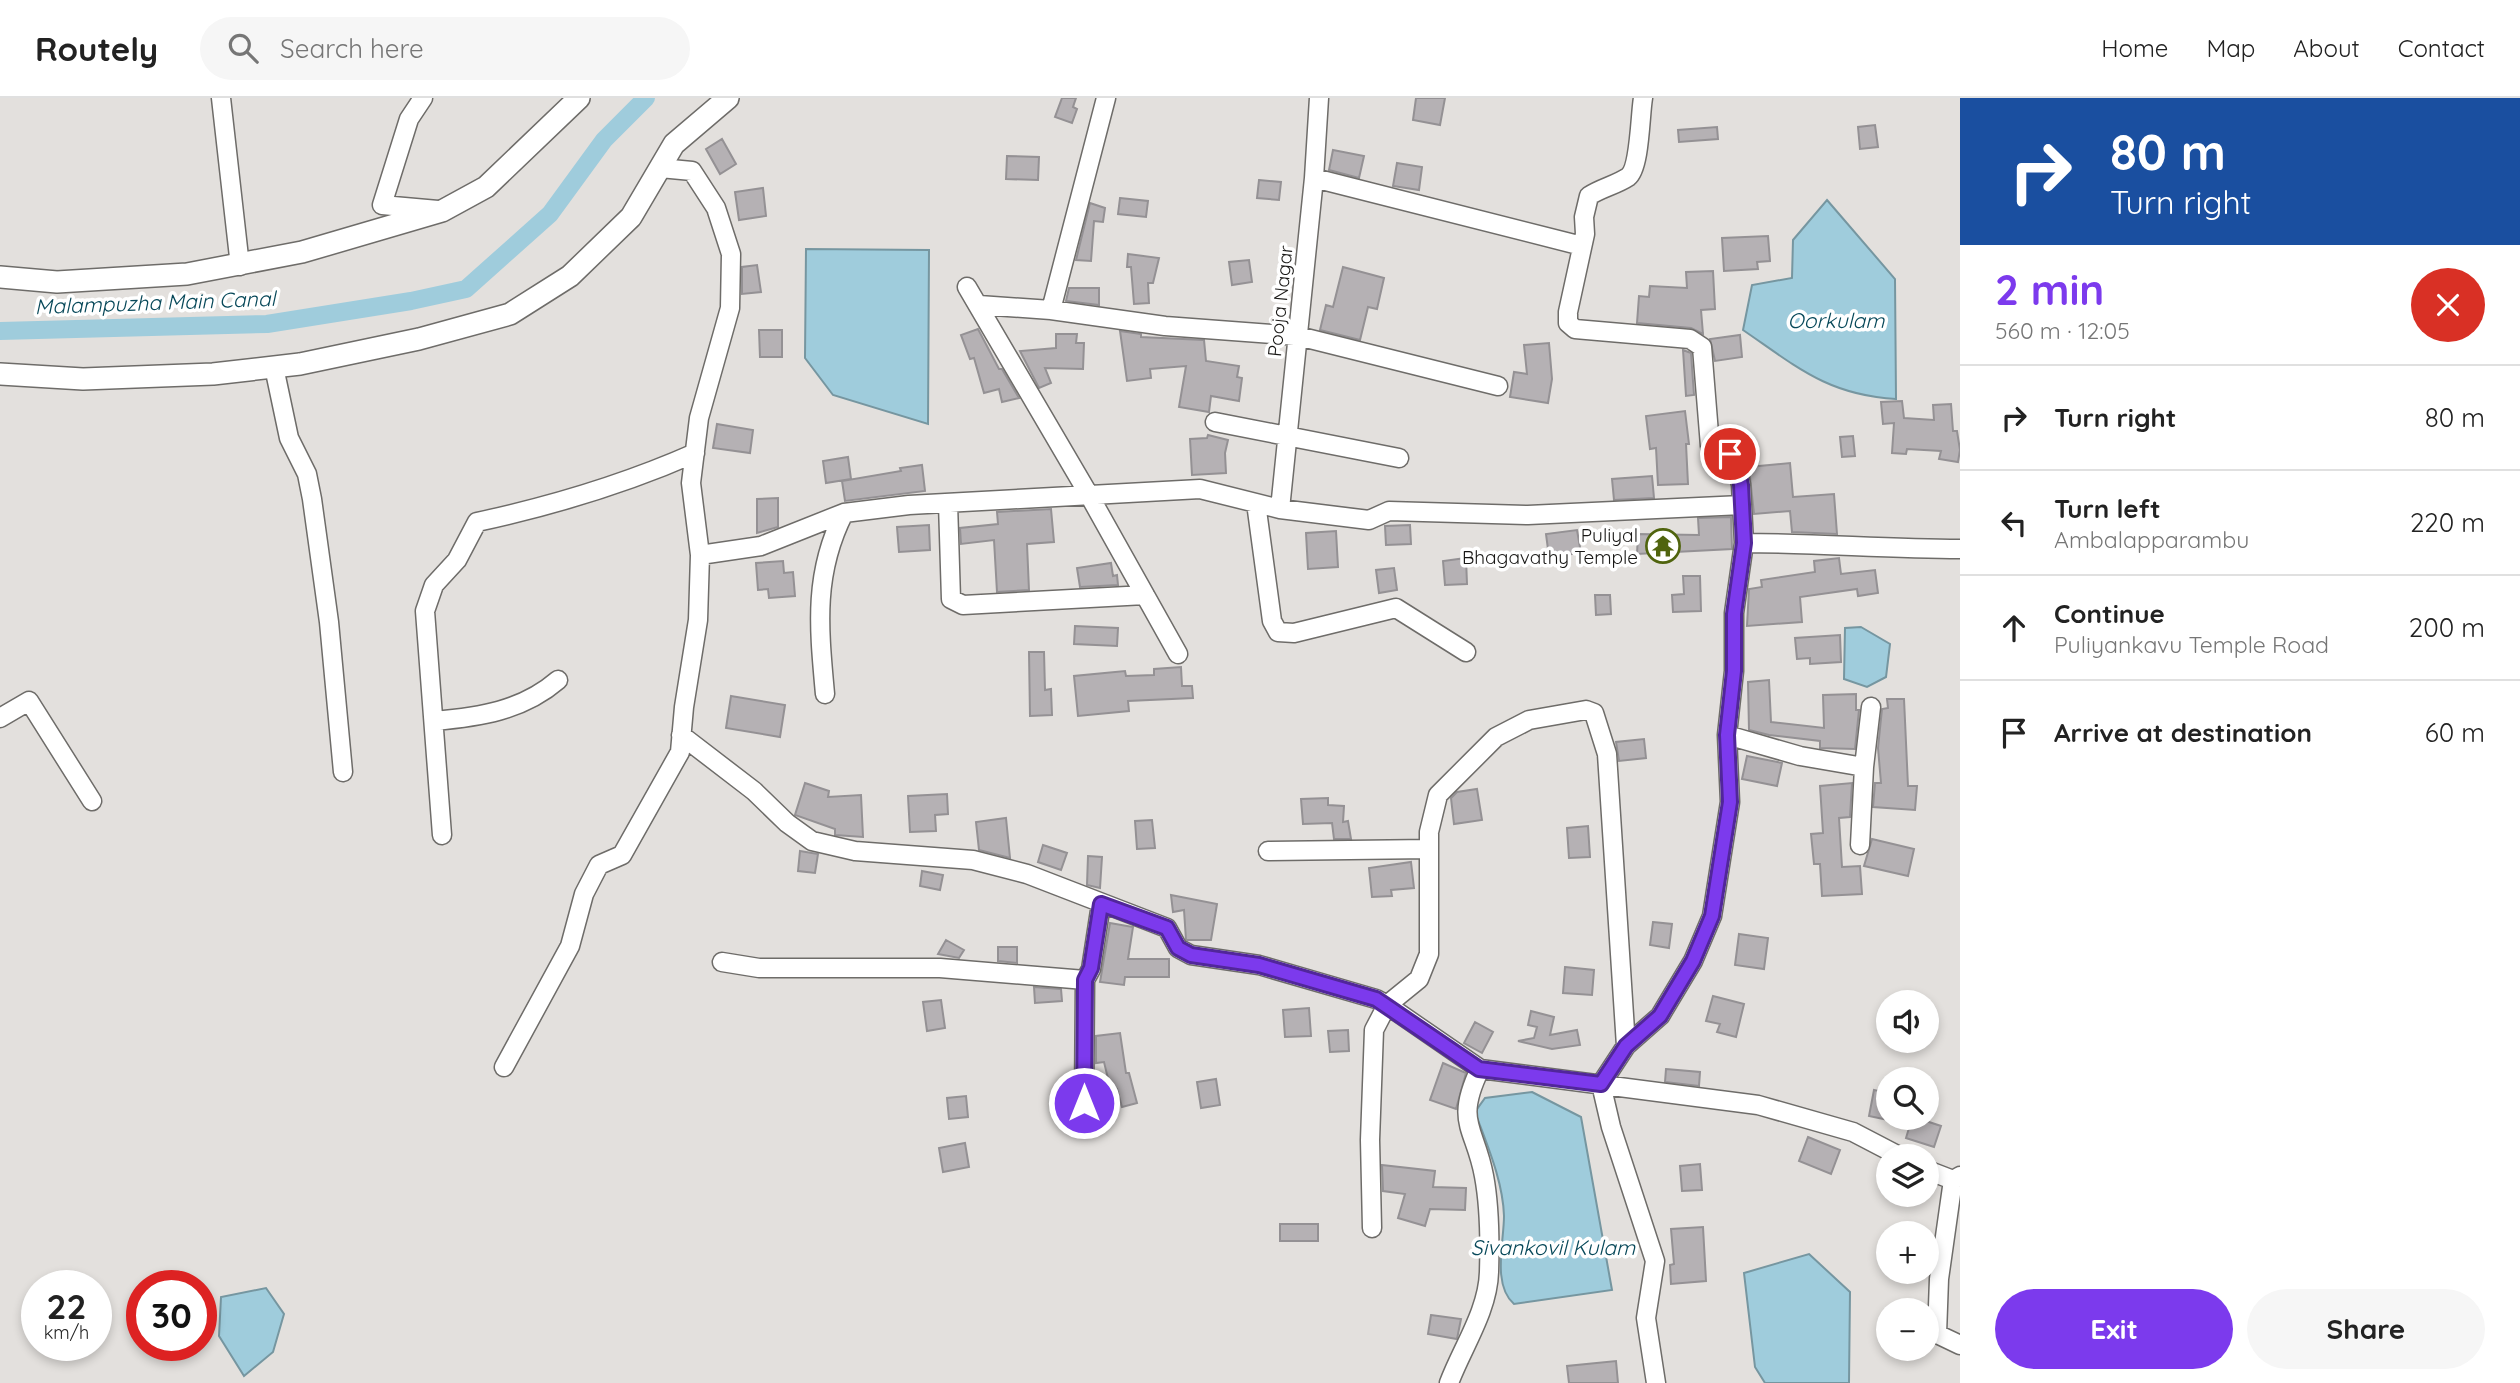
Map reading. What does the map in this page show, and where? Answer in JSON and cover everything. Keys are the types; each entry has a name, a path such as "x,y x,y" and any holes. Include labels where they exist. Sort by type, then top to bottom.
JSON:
{"street":[{"path":"222,98 240,266"},
{"path":"423,98 409,119 382,205 442,211"},
{"path":"0,277 57,282 187,274 240,266 302,252 442,211 486,187 579,98"},
{"path":"0,374 83,379 213,374 274,367 419,339 510,314 570,276 631,217 674,144 728,98"},
{"path":"1051,310 1106,98"},
{"name":"Pooja Nagar","path":"1280,509 1320,98"},
{"path":"1643,98 1636,165 1629,177 1603,186 1589,196 1568,323 1575,329 1690,339 1698,342 1702,347 1710,446 1730,454 1737,466 1744,543 1734,614 1734,671 1727,735 1730,802 1712,916 1693,961 1660,1016 1626,1046 1601,1084 1611,1127 1655,1261 1646,1318 1656,1383"},
{"path":"504,1067 570,946 584,894 599,865 621,855 680,752 698,620 700,555 691,483 699,418 730,308 731,254 716,208 692,170 660,168"},
{"path":"1314,178 1582,246"},
{"path":"967,287 1178,654"},
{"path":"979,305 1051,310 1165,326 1298,336 1498,386"},
{"path":"274,367 289,438 307,474 312,499 331,634 343,772"},
{"path":"1215,422 1399,458"},
{"path":"442,835 425,611 434,584 457,560 477,522 534,510 660,468 695,453"},
{"path":"700,555 761,546 844,513 948,503 1200,489 1280,509 1369,520 1389,511 1528,516 1742,505"},
{"path":"948,503 951,599 963,605 1145,594"},
{"path":"1256,503 1272,621 1278,632 1294,633 1396,608 1466,652"},
{"path":"825,694 818,614 830,541 844,513"},
{"path":"1744,543 1839,544 1889,549 1960,548"},
{"path":"433,721 478,717 515,706 540,695 558,680"},
{"path":"0,718 29,701 92,801"},
{"path":"1860,845 1864,767 1871,707"},
{"path":"1373,1228 1370,1140 1374,1030 1387,1005 1419,979 1429,954 1429,832 1438,794 1496,737 1529,720 1586,710 1594,713 1607,754 1626,1046"},
{"path":"1727,735 1800,756 1864,767"},
{"path":"681,736 754,791 787,823 812,841 855,850 973,860 1027,874 1167,928 1178,948 1191,955 1259,965 1376,999 1479,1069 1758,1105 1853,1132 1876,1144"},
{"path":"1268,851 1429,849"},
{"path":"1084,1103 1085,980 1091,968 1101,904"},
{"path":"722,962 759,968 940,968 1085,980"},
{"path":"1449,1383 1479,1313 1489,1276 1489,1208 1483,1172 1468,1131 1466,1114 1470,1089 1479,1069"},
{"path":"1939,1173 1957,1178 1939,1279 1937,1334 1960,1345"}],"water":[{"name":"Oorkulam","path":"1827,200 1895,279 1896,399 1851,392 1814,377 1743,330 1752,285 1792,278 1793,240"},
{"path":"806,249 929,250 928,424 833,395 805,358"},
{"path":"1861,627 1890,644 1886,677 1867,687 1844,679 1845,628"},
{"name":"Sivankovil Kulam","path":"1532,1092 1581,1117 1612,1290 1514,1304 1507,1296 1501,1275 1504,1216 1501,1190 1475,1112 1485,1098"},
{"path":"1809,1254 1850,1292 1849,1383 1765,1383 1755,1367 1744,1273"},
{"path":"266,1288 284,1314 273,1352 244,1376 219,1336 221,1297"}],"building":[{"path":"1062,98 1076,98 1073,107 1077,109 1072,123 1055,117"},
{"path":"1416,98 1445,98 1440,125 1413,120"},
{"path":"1875,125 1878,147 1860,149 1858,127"},
{"path":"1717,127 1718,139 1679,142 1678,130"},
{"path":"722,139 736,164 720,174 706,149"},
{"path":"1333,150 1364,156 1359,178 1329,170"},
{"path":"1007,156 1039,157 1038,180 1006,179"},
{"path":"1397,163 1422,167 1419,190 1393,186"},
{"path":"1259,180 1281,182 1279,200 1257,198"},
{"path":"763,188 766,216 739,220 735,192"},
{"path":"1120,198 1148,201 1146,217 1118,214"},
{"path":"1090,203 1105,208 1103,222 1094,221 1091,261 1076,260"},
{"path":"1768,236 1770,261 1757,262 1758,269 1724,271 1722,238"},
{"path":"1128,254 1159,258 1153,283 1148,283 1149,303 1134,304 1131,267 1127,267"},
{"path":"1249,260 1252,282 1232,285 1229,262"},
{"path":"757,265 761,292 742,294 742,267"},
{"path":"1343,267 1384,278 1377,309 1368,307 1360,340 1320,330 1326,305 1333,307"},
{"path":"1713,271 1715,309 1701,310 1703,334 1691,328 1637,323 1639,296 1649,297 1650,286 1687,288 1686,272"},
{"path":"1069,288 1099,288 1099,305 1066,301"},
{"path":"978,329 999,369 1002,369 1019,398 1002,402 999,389 984,393 974,358 970,359 961,335"},
{"path":"759,330 782,330 782,357 760,357"},
{"path":"1120,331 1141,334 1141,337 1204,340 1206,361 1239,366 1237,377 1242,378 1239,401 1211,396 1209,412 1179,407 1186,366 1150,369 1151,378 1127,381"},
{"path":"1056,334 1077,334 1076,343 1084,343 1083,369 1045,368 1051,383 1039,388 1020,351 1056,348"},
{"path":"1740,335 1742,357 1715,361 1710,339"},
{"path":"1549,343 1552,379 1548,403 1510,397 1514,372 1527,374 1524,345"},
{"path":"1683,350 1691,353 1694,395 1686,396"},
{"path":"1902,401 1904,418 1934,420 1933,405 1951,404 1953,431 1957,431 1960,450 1958,462 1939,459 1941,451 1907,449 1906,454 1892,453 1894,423 1883,424 1881,402"},
{"path":"1685,411 1689,444 1686,444 1688,484 1658,485 1656,448 1650,449 1646,416"},
{"path":"717,424 753,430 750,453 713,448"},
{"path":"1208,435 1228,440 1225,453 1226,473 1192,475 1190,439 1207,438"},
{"path":"1853,436 1855,456 1842,457 1840,437"},
{"path":"848,457 851,479 826,483 823,461"},
{"path":"1790,463 1793,497 1834,494 1837,534 1792,532 1790,511 1754,514 1749,467"},
{"path":"922,465 925,491 845,501 842,481"},
{"path":"1652,476 1654,498 1614,500 1612,479"},
{"path":"778,498 778,527 757,533 757,499"},
{"path":"1051,509 1054,542 1027,544 1029,590 997,592 994,540 961,544 960,528 998,524 997,512"},
{"path":"1731,517 1732,549 1637,554 1638,534 1699,535 1698,518"},
{"path":"929,525 930,550 899,552 897,527"},
{"path":"1410,525 1411,544 1386,545 1385,526"},
{"path":"1577,530 1581,553 1549,557 1546,534"},
{"path":"1336,531 1338,567 1308,569 1306,533"},
{"path":"1466,558 1467,584 1445,585 1443,561"},
{"path":"1839,558 1841,574 1875,570 1878,593 1858,596 1857,589 1800,597 1802,622 1747,626 1749,589 1762,587 1761,580 1815,572 1814,561"},
{"path":"783,561 784,573 793,572 795,596 769,598 768,589 758,590 756,563"},
{"path":"1111,563 1118,585 1080,587 1077,568"},
{"path":"1394,568 1397,590 1379,593 1376,570"},
{"path":"1683,576 1700,576 1701,611 1673,612 1672,595 1684,594"},
{"path":"1595,595 1610,595 1611,614 1596,615"},
{"path":"1075,626 1118,628 1117,646 1074,644"},
{"path":"1840,635 1841,662 1810,664 1810,658 1797,659 1795,638"},
{"path":"1029,652 1044,652 1045,690 1051,689 1052,715 1030,716"},
{"path":"1181,667 1182,686 1192,686 1193,698 1128,701 1129,711 1078,716 1074,676 1125,671 1126,676 1154,675 1154,669"},
{"path":"1769,680 1771,722 1824,728 1823,695 1856,694 1856,710 1859,710 1855,749 1820,748 1820,741 1749,730 1748,682"},
{"path":"731,696 785,705 780,737 726,728"},
{"path":"1887,699 1904,699 1908,786 1917,786 1915,810 1873,807 1875,783 1881,783 1878,748 1882,709 1888,708"},
{"path":"1644,739 1646,758 1619,761 1616,742"},
{"path":"1747,756 1782,763 1777,786 1742,779"},
{"path":"805,783 829,791 828,797 861,795 863,837 835,835 835,829 795,815"},
{"path":"1852,783 1850,817 1839,818 1842,867 1860,866 1862,894 1822,896 1820,864 1814,864 1811,834 1823,833 1820,786"},
{"path":"1477,789 1482,820 1454,824 1451,798 1457,792"},
{"path":"947,794 948,814 935,815 936,831 910,832 908,796"},
{"path":"1328,798 1328,805 1344,806 1343,822 1348,821 1351,839 1334,839 1332,823 1303,824 1301,799"},
{"path":"1006,818 1010,858 979,850 976,822"},
{"path":"1152,820 1155,848 1137,849 1135,821"},
{"path":"1588,826 1590,857 1569,858 1567,828"},
{"path":"1872,839 1914,849 1908,876 1864,866"},
{"path":"1043,845 1067,853 1061,870 1038,862"},
{"path":"800,851 818,854 815,873 798,871"},
{"path":"1088,856 1102,857 1100,888 1087,885"},
{"path":"1411,862 1414,888 1391,890 1392,896 1372,897 1369,868"},
{"path":"922,871 943,875 940,890 920,886"},
{"path":"1171,895 1217,904 1211,940 1186,940 1184,910 1173,912"},
{"path":"1653,922 1672,924 1669,948 1650,945"},
{"path":"1110,923 1133,927 1128,959 1169,959 1169,977 1125,977 1124,985 1100,982"},
{"path":"1739,934 1768,938 1764,969 1735,965"},
{"path":"946,940 964,950 959,958 938,954"},
{"path":"998,947 1017,947 1017,963 998,961"},
{"path":"1565,967 1594,970 1592,995 1563,993"},
{"path":"1034,987 1061,989 1062,1001 1035,1003"},
{"path":"1713,996 1744,1004 1736,1037 1717,1032 1720,1024 1706,1021"},
{"path":"941,1000 945,1028 927,1031 923,1002"},
{"path":"1309,1008 1311,1036 1285,1037 1283,1010"},
{"path":"1531,1011 1554,1017 1550,1035 1577,1030 1580,1045 1552,1049 1518,1041 1534,1038 1537,1027 1528,1025"},
{"path":"1475,1022 1493,1032 1482,1053 1464,1043"},
{"path":"1348,1030 1349,1051 1330,1052 1328,1031"},
{"path":"1120,1033 1126,1073 1129,1073 1137,1103 1122,1107 1117,1089 1111,1091 1104,1062 1096,1063 1096,1036"},
{"path":"1443,1063 1466,1073 1456,1109 1430,1100"},
{"path":"1666,1069 1700,1072 1699,1086 1665,1082"},
{"path":"1216,1079 1220,1105 1201,1108 1197,1082"},
{"path":"1874,1090 1876,1090 1876,1117 1869,1116"},
{"path":"966,1096 968,1117 949,1119 947,1098"},
{"path":"1941,1126 1935,1144 1906,1138 1908,1130 1939,1130"},
{"path":"1808,1137 1840,1150 1831,1174 1799,1161"},
{"path":"965,1143 969,1167 943,1172 939,1148"},
{"path":"1700,1164 1702,1190 1682,1191 1680,1166"},
{"path":"1382,1165 1435,1171 1433,1187 1466,1188 1465,1210 1430,1209 1425,1226 1398,1218 1405,1194 1383,1191"},
{"path":"1280,1224 1318,1224 1318,1241 1280,1241"},
{"path":"1703,1227 1706,1281 1671,1284 1670,1265 1674,1264 1671,1229"},
{"path":"1431,1315 1461,1319 1457,1339 1428,1334"},
{"path":"1616,1361 1618,1383 1569,1383 1567,1366"}],"waterway":[{"name":"Malampuzha Main Canal","path":"0,331 267,324 411,301 466,289 550,214 604,140 646,98"}],"place":[{"name":"Puliyal Bhagavathy Temple","path":"1663,546"}],"route":[{"path":"1084,1103 1085,980 1091,968 1101,904 1167,928 1178,948 1191,955 1203,959 1259,965 1376,999 1479,1069 1601,1084 1626,1046 1660,1016 1693,961 1712,916 1730,802 1727,735 1734,671 1734,614 1744,543 1741,485 1737,466 1730,454"}]}
